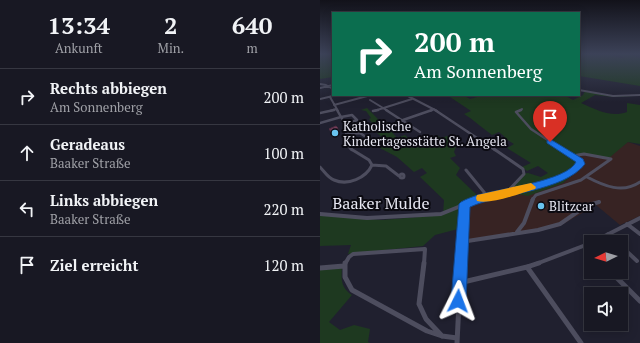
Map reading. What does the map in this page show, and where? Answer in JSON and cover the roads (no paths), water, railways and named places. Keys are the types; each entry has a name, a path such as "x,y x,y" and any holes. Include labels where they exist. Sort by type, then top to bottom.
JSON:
{"street":[{"path":"320,84 332,88"},
{"path":"320,88 332,85"},
{"path":"580,90 613,96 640,95"},
{"path":"320,99 334,96"},
{"path":"334,105 367,96"},
{"path":"408,96 434,109 524,170 524,174 507,192"},
{"path":"330,97 345,125 346,142 349,148 369,160 372,165"},
{"path":"373,111 412,99"},
{"path":"370,100 384,107 393,115 420,132"},
{"path":"320,113 336,109"},
{"path":"403,120 434,109"},
{"path":"517,232 525,222 533,199 536,195 587,177 611,159 584,154 572,156 531,129 516,113 522,109"},
{"path":"320,123 352,115 357,120 345,125"},
{"path":"346,134 361,134 372,141"},
{"name":"Baaker Mulde","path":"320,214 367,218 424,216 446,213 475,200 563,178 581,164 581,162 572,156"},
{"path":"320,167 333,179 344,181 364,175 370,170 372,165"},
{"path":"372,165 386,166 399,176"},
{"path":"466,170 488,197"},
{"path":"587,177 609,186 621,188 635,185 640,182"},
{"path":"462,242 517,232 538,230 560,224 586,206 599,202"},
{"path":"442,336 426,319 419,304 425,250 353,254 348,257 344,266 345,281 352,290 428,331 442,336 457,341 464,204"},
{"path":"608,234 640,218"},
{"path":"627,224 640,234"},
{"path":"459,283 527,266 584,246"},
{"path":"628,253 637,261"},
{"path":"320,268 344,266"},
{"path":"527,266 581,343"},
{"path":"618,279 640,301"}],"place":[{"name":"Katholische Kindertagesstätte St. Angela","path":"335,133"},
{"name":"Blitzcar","path":"541,206"}]}
